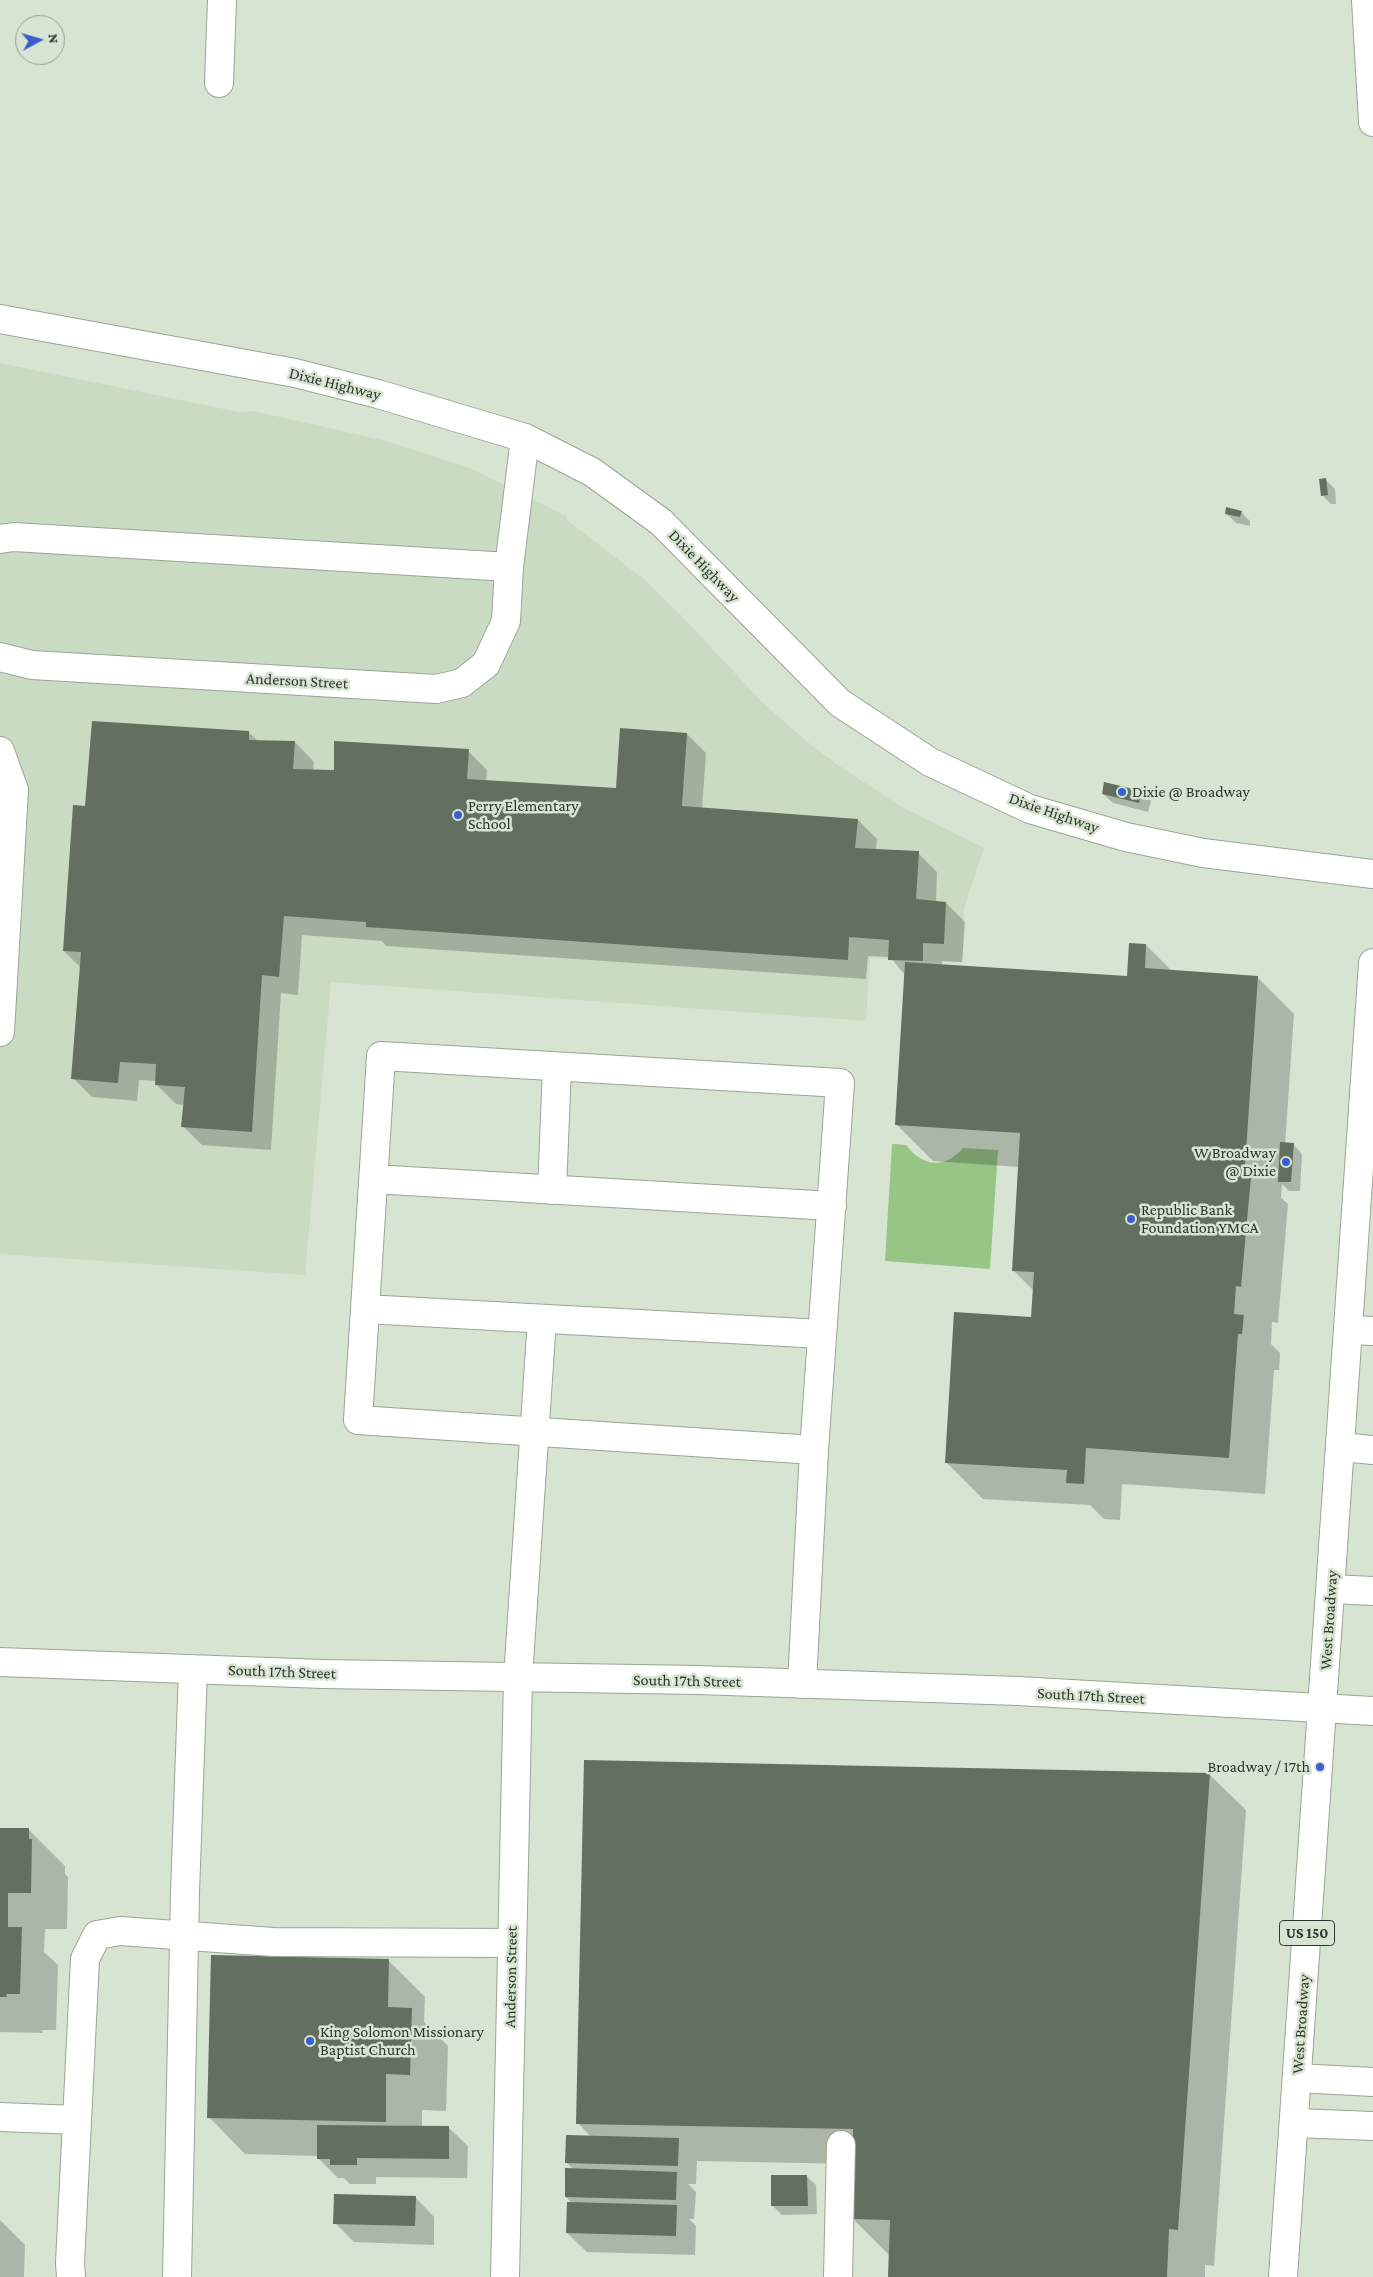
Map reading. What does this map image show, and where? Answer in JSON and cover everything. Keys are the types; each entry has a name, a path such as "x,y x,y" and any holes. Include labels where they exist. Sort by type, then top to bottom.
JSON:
{"street":[{"path":"220,83 222,0"},
{"path":"1366,0 1371,42 1373,122"},
{"name":"Dixie Highway","path":"0,319 295,373 378,394 525,438 592,472 661,522 840,703 930,762 1030,809 1126,837 1203,853 1373,874"},
{"name":"Anderson Street","path":"0,657 32,665 436,689 462,683 486,664 506,621 509,567 525,438"},
{"path":"0,538 14,537 509,567"},
{"path":"0,751 14,790 0,1032"},
{"name":"West Broadway","path":"1283,2277 1341,1448 1361,1330 1373,963"},
{"path":"802,1684 814,1450 840,1083 381,1056 358,1420 814,1450"},
{"path":"552,1190 557,1067"},
{"path":"373,1179 832,1206"},
{"path":"365,1309 822,1334"},
{"name":"Anderson Street","path":"505,2277 518,1678 542,1319"},
{"path":"1341,1448 1373,1450"},
{"path":"1331,1589 1373,1591"},
{"name":"South 17th Street","path":"0,1662 193,1669 1018,1691 1373,1711"},
{"path":"177,2277 184,1934 193,1669"},
{"path":"71,2277 70,2263 85,1959 97,1935 120,1931 184,1934 273,1942 512,1943"},
{"path":"1297,2078 1373,2082"},
{"path":"0,2117 77,2120"},
{"path":"1295,2123 1373,2126"},
{"path":"838,2277 841,2145"}],"shaded area":[{"name":"Perry Elementary School","path":"0,363 239,412 254,411 386,441 470,468 566,516 568,521 645,580 681,615 761,701 805,740 838,765 900,806 984,848 964,908 963,963 870,958 866,1021 331,982 305,1275 0,1254"}],"green space":[{"path":"892,1144 906,1145 919,1157 933,1163 949,1160 963,1148 998,1150 990,1269 885,1261"}],"building":[{"path":"1326,478 1328,495 1321,496 1319,479"},
{"path":"1226,507 1242,511 1240,517 1225,514"},
{"name":"Perry Elementary School","path":"92,721 249,731 249,740 295,741 293,769 334,770 334,741 469,749 467,779 616,788 620,728 687,733 682,806 858,819 855,848 919,851 916,899 946,902 944,944 923,943 923,961 888,960 889,940 849,937 848,960 366,927 366,922 284,916 279,977 262,975 252,1132 181,1127 185,1087 155,1085 156,1064 120,1062 118,1083 71,1079 81,952 63,951 73,805 85,806"},
{"name":"Dixie @ Broadway","path":"1104,782 1142,791 1139,803 1102,794"},
{"name":"Republic Bank Foundation YMCA","path":"1129,943 1146,944 1145,968 1258,976 1245,1166 1252,1166 1241,1287 1236,1286 1234,1314 1244,1315 1242,1334 1238,1334 1229,1458 1086,1448 1084,1484 1066,1483 1067,1470 945,1463 954,1312 1031,1317 1034,1272 1012,1271 1020,1133 895,1125 905,962 1127,976"},
{"name":"W Broadway @ Dixie","path":"1280,1142 1294,1143 1291,1182 1278,1182"},
{"path":"584,1760 1210,1773 1178,2230 1169,2229 1167,2277 888,2277 890,2220 851,2219 853,2129 576,2124"},
{"path":"0,1828 29,1828 29,1839 32,1839 31,1893 8,1893 8,1927 22,1927 20,1994 6,1994 7,1997 0,1997"},
{"name":"King Solomon Missionary Baptist Church","path":"211,1955 389,1959 388,2007 412,2008 410,2075 386,2074 386,2122 207,2118"},
{"path":"317,2125 449,2126 449,2159 357,2158 357,2165 330,2165 330,2159 317,2159"},
{"path":"566,2135 679,2138 678,2166 565,2163"},
{"path":"565,2168 677,2172 676,2200 565,2197"},
{"path":"771,2175 807,2175 808,2206 771,2206"},
{"path":"334,2194 416,2196 415,2226 333,2224"},
{"path":"567,2202 677,2205 676,2236 566,2233"}],"place":[{"name":"Dixie @ Broadway","path":"1122,792"},
{"name":"Perry Elementary School","path":"458,815"},
{"name":"W Broadway @ Dixie","path":"1286,1162"},
{"name":"Republic Bank Foundation YMCA","path":"1131,1219"},
{"name":"Broadway / 17th","path":"1320,1767"},
{"name":"King Solomon Missionary Baptist Church","path":"310,2041"}]}
